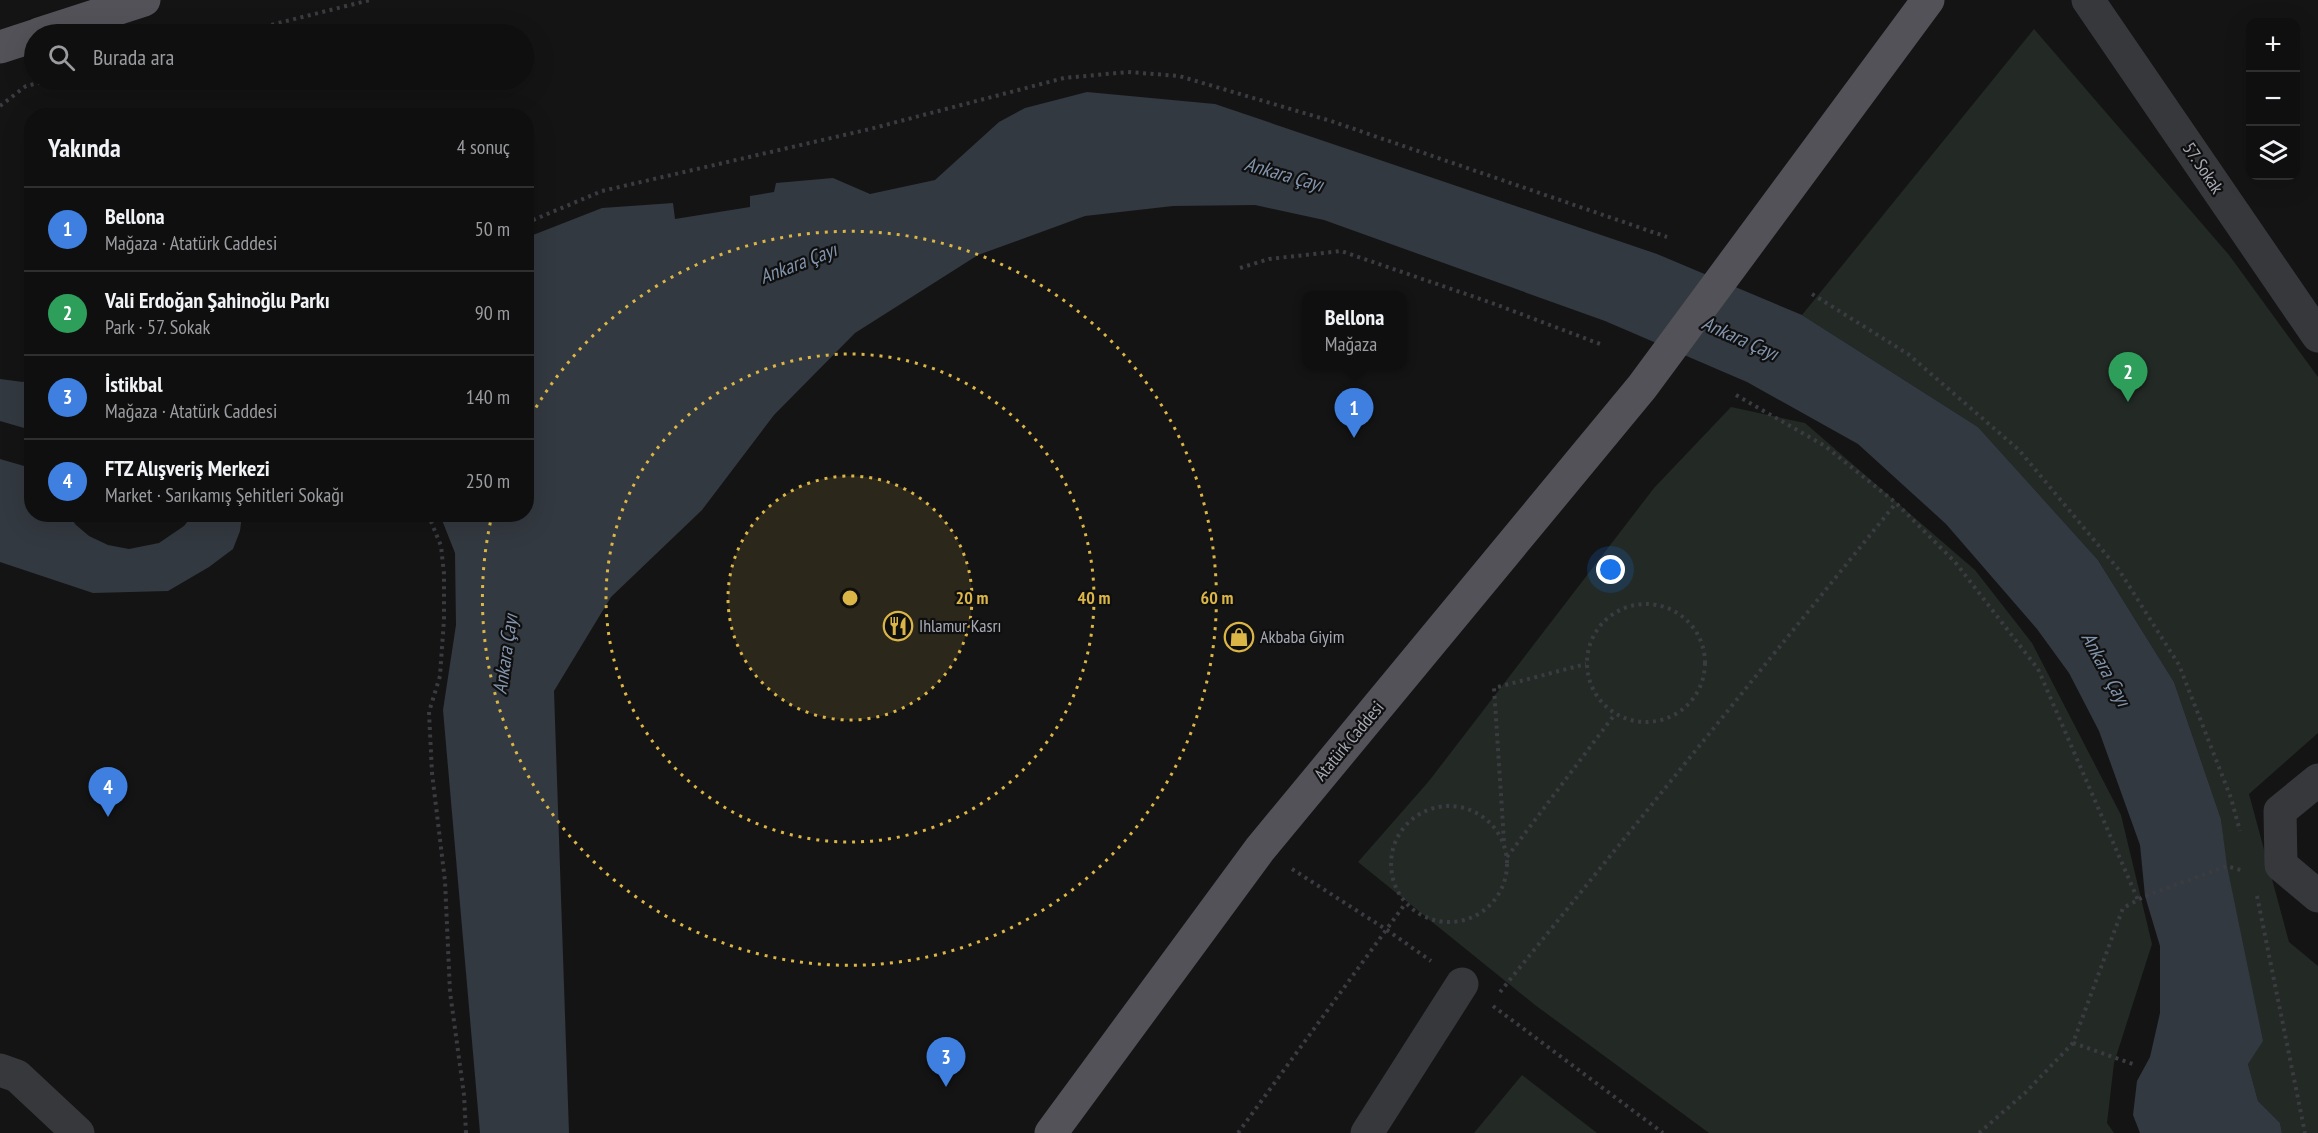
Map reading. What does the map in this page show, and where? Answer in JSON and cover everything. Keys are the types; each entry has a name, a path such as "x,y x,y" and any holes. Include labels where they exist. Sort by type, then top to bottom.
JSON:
{"main road":[{"path":"71,24 144,0"},
{"name":"Atatürk Caddesi","path":"1051,1133 1260,849 1634,396 1928,0"},
{"path":"0,47 24,39"}],"street":[{"name":"57. Sokak","path":"2088,0 2318,336"},
{"path":"2318,780 2280,811 2266,869 2318,896"},
{"path":"1367,1133 1462,984"},
{"path":"0,1071 16,1076 78,1133"}],"path":[{"path":"275,24 370,0"},
{"path":"534,220 602,191 870,129 1064,78 1128,72 1179,76 1330,121 1667,237"},
{"path":"0,106 24,88"},
{"path":"1240,268 1269,259 1341,251 1492,303 1600,344"},
{"path":"1812,294 1908,354 2019,450 2119,570 2179,665 2230,798 2243,841"},
{"path":"1736,395 1825,446 1896,503 1955,562 2038,669 2138,900"},
{"path":"1498,995 1896,503"},
{"path":"431,522 441,546 444,574 440,676 429,712 432,773 445,881 450,992 462,1072 466,1133"},
{"path":"1647,604 1666,608 1683,618 1696,633 1704,651 1705,670 1699,689 1688,705 1671,716 1653,722 1633,721 1614,714 1600,701 1590,684 1586,664 1589,646 1598,629 1611,616 1628,607 1647,604"},
{"path":"1504,844 1495,828 1481,815 1463,807 1444,805 1426,810 1409,820 1397,835 1390,853 1390,872 1396,891 1405,904 1424,918 1443,923 1463,921 1481,914 1496,900 1505,883 1508,864 1504,844 1494,688 1586,664"},
{"path":"1506,857 1614,714"},
{"path":"1979,1133 2025,1093 2073,1043 2123,908 2145,896 2227,866 2266,869"},
{"path":"2256,893 2305,1133"},
{"path":"1238,1133 1405,904"},
{"path":"2073,1043 2133,1064"}],"shaded area":[{"path":"2034,29 2229,255 2318,377 2318,733 2249,794 2289,942 2318,966 2318,1133 2282,1133 2280,1123 2258,1101 2248,1064 2221,819 2174,682 2098,560 1978,427 1802,315"},
{"path":"1731,407 1805,423 1975,570 2032,643 2121,815 2152,944 2114,1063 2107,1123 2114,1133 1709,1133 1535,1005 1358,862 1429,781 1654,488"},
{"path":"1522,1075 1597,1133 1474,1133"}],"water":[{"name":"Ankara Çayı","path":"1087,92 1215,104 1657,254 1802,315 1978,427 2098,560 2174,682 2221,819 2227,866 2263,1041 2248,1064 2258,1101 2280,1123 2282,1133 2140,1133 2133,1115 2137,1081 2150,1057 2160,1013 2160,946 2145,896 2140,845 2099,731 2069,673 2037,629 1946,524 1858,444 1747,382 1605,321 1324,220 1255,205 1173,206 1085,216 978,255 855,333 774,415 702,510 611,597 554,691 569,1133 480,1133 443,710 456,625 455,553 443,522 534,522 534,235 602,208 673,203 675,219 750,207 750,196 774,192 776,183 833,178 870,194 935,180 999,122 1025,108"},
{"path":"0,379 23,382 24,522 241,522 233,549 209,567 168,591 93,593 0,562"}],"pier":[{"path":"0,421 24,428 24,466 0,459"},
{"path":"74,522 187,522 159,543 129,549 108,545 89,536"}],"place":[{"name":"Vali Erdoğan Şahinoğlu Parkı","path":"2128,402"},
{"name":"Bellona","path":"1354,438"},
{"name":"Ihlamur Kasrı","path":"898,626"},
{"name":"Akbaba Giyim","path":"1239,637"},
{"name":"FTZ Alışveriş Merkezi","path":"108,817"},
{"name":"İstikbal","path":"946,1087"}]}
